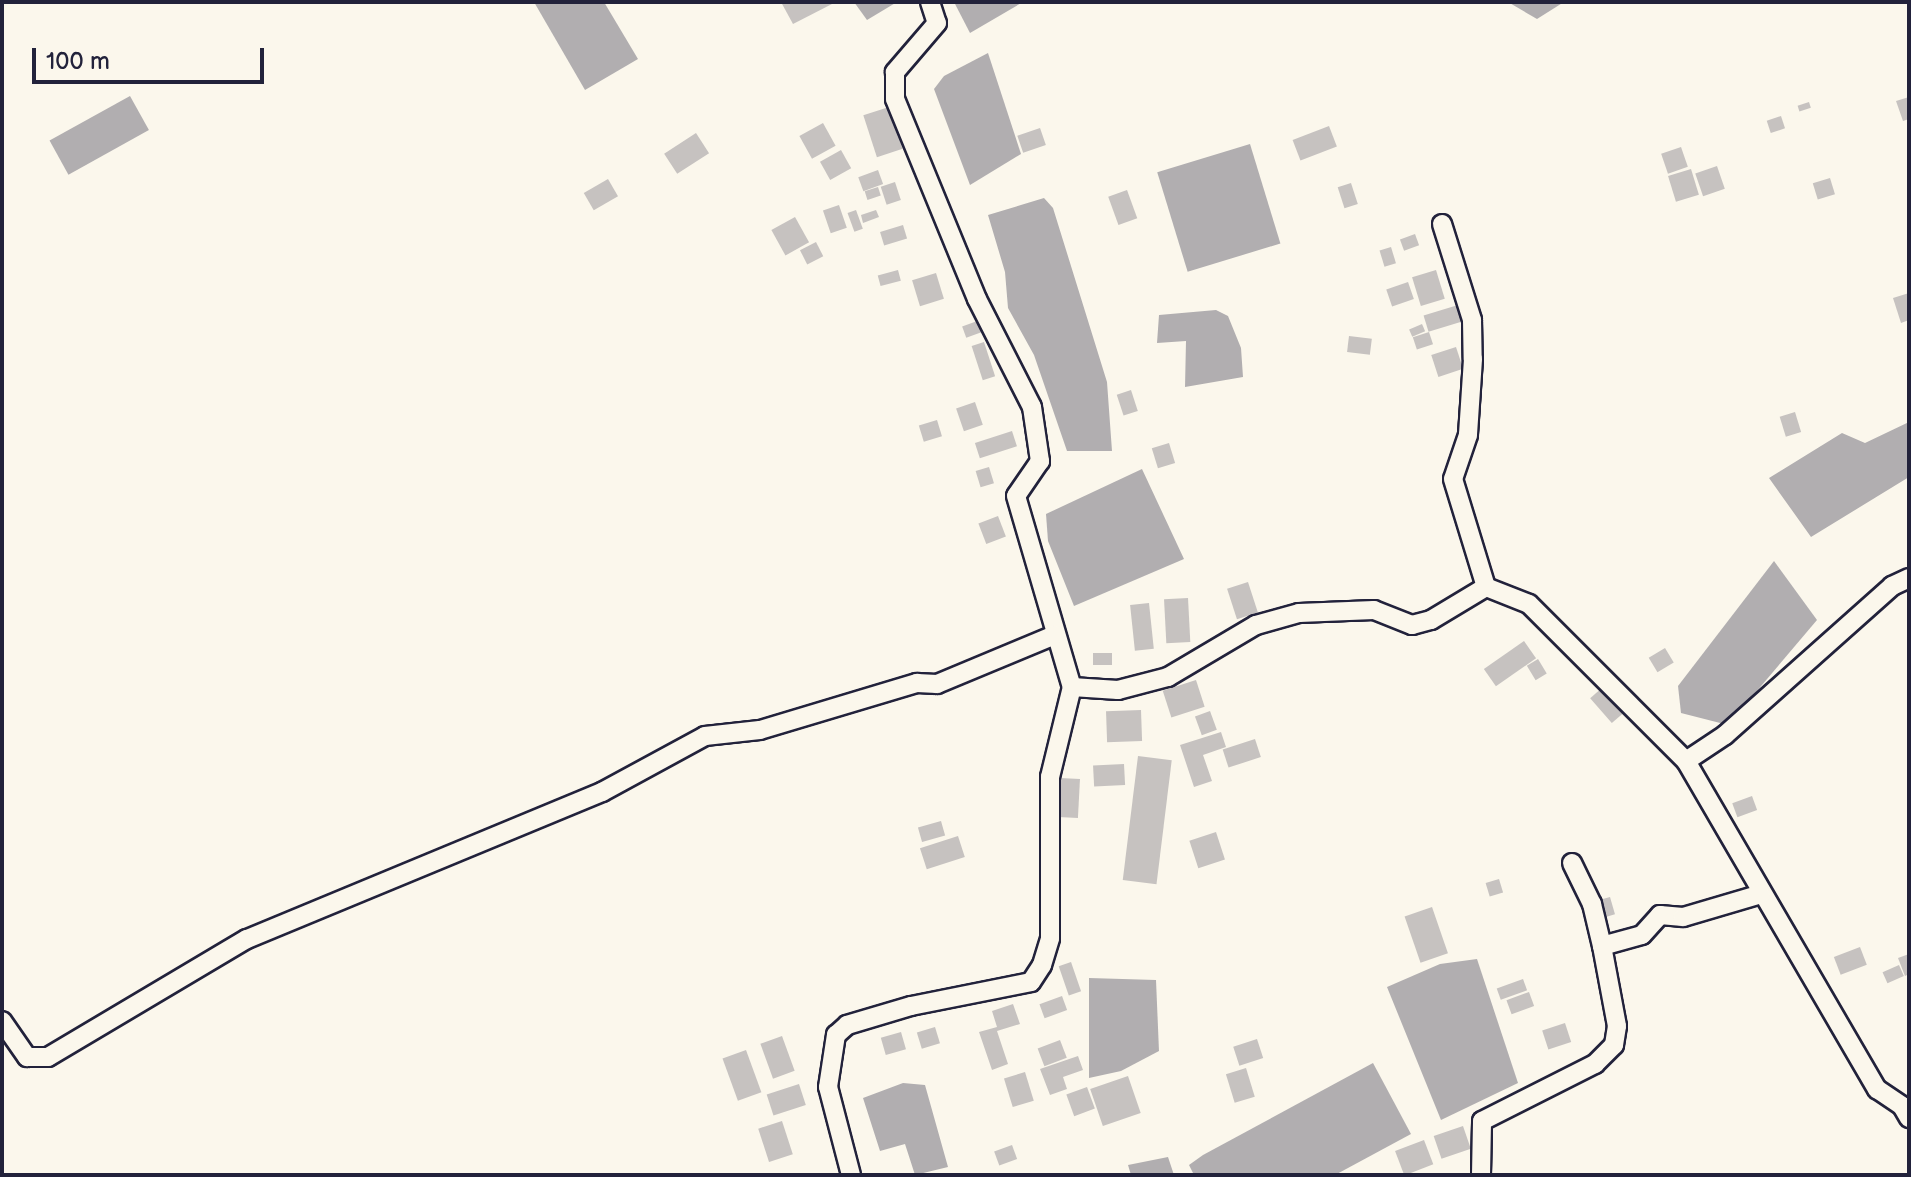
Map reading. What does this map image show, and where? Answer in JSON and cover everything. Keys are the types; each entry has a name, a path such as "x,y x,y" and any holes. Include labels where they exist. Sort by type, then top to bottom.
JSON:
{"street":[{"path":"851,1175 828,1087 828,1056 836,1035 847,1025 911,1006 1031,982 1042,965 1050,938 1050,777 1072,687 1016,496 1040,461 1032,407 977,299 895,99 895,72 937,23 930,2"},
{"path":"1442,224 1472,320 1468,435 1453,479 1486,587"},
{"path":"1686,761 1725,735 1892,586 1909,578"},
{"path":"1072,687 1118,690 1168,677 1256,625 1299,613 1364,609 1412,625 1421,623 1486,587"},
{"path":"1486,587 1529,604 1686,761 1877,1089 1902,1106 1909,1118"},
{"path":"2,1021 27,1057 48,1057 247,939 602,792 705,736 760,730 917,683 937,684 1055,635"},
{"path":"1481,1175 1482,1121 1595,1064 1614,1045 1617,1026 1602,946 1592,904 1572,863"},
{"path":"1602,946 1642,935 1660,915 1683,917 1761,894"}],"shaded area":[{"path":"534,2 604,2 638,59 585,90"},
{"path":"854,2 897,2 867,20"},
{"path":"954,2 1023,2 970,33"},
{"path":"1508,2 1564,2 1537,19"},
{"path":"988,53 1021,154 970,185 934,89 944,76"},
{"path":"130,96 149,130 68,175 50,141"},
{"path":"1250,144 1280,243 1188,272 1157,172"},
{"path":"1044,198 1053,208 1107,382 1112,451 1067,451 1034,355 1008,308 1005,272 988,215"},
{"path":"1216,310 1228,316 1241,348 1243,377 1185,387 1186,341 1157,343 1159,315"},
{"path":"1909,422 1909,477 1811,537 1769,478 1842,433 1865,443"},
{"path":"1142,469 1184,559 1074,606 1048,541 1046,514"},
{"path":"1774,561 1817,620 1728,725 1681,713 1678,686"},
{"path":"1477,959 1518,1083 1441,1120 1387,987 1440,964"},
{"path":"1089,978 1156,980 1159,1051 1121,1071 1089,1078"},
{"path":"1373,1063 1411,1134 1335,1175 1194,1175 1189,1165 1203,1155"},
{"path":"903,1083 925,1085 948,1167 915,1175 905,1144 880,1151 863,1098"},
{"path":"1168,1157 1174,1175 1131,1175 1128,1165"}],"building":[{"path":"781,2 831,2 832,4 793,24"},
{"path":"1909,97 1909,119 1903,121 1896,101"},
{"path":"1809,102 1811,108 1799,111 1798,106"},
{"path":"889,107 903,149 877,157 863,115"},
{"path":"1781,116 1785,128 1771,133 1767,121"},
{"path":"823,123 836,146 812,159 799,136"},
{"path":"1329,126 1337,147 1300,161 1293,140"},
{"path":"1040,128 1046,145 1023,153 1017,136"},
{"path":"696,133 709,153 677,174 664,154"},
{"path":"1681,147 1688,167 1668,174 1661,154"},
{"path":"841,150 851,168 830,180 820,162"},
{"path":"1717,166 1725,189 1703,196 1695,173"},
{"path":"1691,169 1699,195 1676,202 1668,176"},
{"path":"878,170 883,184 863,191 858,177"},
{"path":"1830,178 1835,194 1818,200 1813,183"},
{"path":"608,179 618,196 594,210 584,193"},
{"path":"895,182 901,200 887,205 881,187"},
{"path":"1351,183 1358,204 1344,208 1338,187"},
{"path":"878,187 881,196 867,200 865,191"},
{"path":"1127,190 1137,218 1118,225 1108,197"},
{"path":"839,205 847,228 831,233 823,211"},
{"path":"856,210 863,229 854,232 848,213"},
{"path":"876,210 879,217 863,223 861,215"},
{"path":"795,217 809,242 785,255 771,230"},
{"path":"903,225 907,238 884,245 880,232"},
{"path":"1415,234 1419,245 1404,251 1400,239"},
{"path":"816,242 823,256 807,264 800,250"},
{"path":"1391,247 1396,263 1384,267 1380,251"},
{"path":"898,270 901,281 881,286 878,275"},
{"path":"1436,270 1445,299 1421,306 1412,277"},
{"path":"936,273 944,299 920,306 912,280"},
{"path":"1408,282 1414,299 1392,307 1386,289"},
{"path":"1909,293 1909,320 1901,323 1893,298"},
{"path":"1458,305 1463,321 1429,332 1424,316"},
{"path":"980,320 984,331 966,338 962,326"},
{"path":"1422,324 1425,331 1412,337 1409,329"},
{"path":"1429,332 1433,344 1417,350 1413,337"},
{"path":"1349,336 1372,339 1370,355 1347,352"},
{"path":"984,342 995,376 983,380 972,346"},
{"path":"1456,347 1463,369 1438,377 1431,355"},
{"path":"1131,390 1138,411 1124,416 1117,395"},
{"path":"975,402 983,425 964,431 956,409"},
{"path":"1795,412 1801,432 1786,437 1780,417"},
{"path":"937,420 942,436 924,442 919,426"},
{"path":"1012,431 1017,446 980,458 975,443"},
{"path":"1169,443 1175,463 1158,468 1152,448"},
{"path":"989,467 994,483 981,487 976,471"},
{"path":"998,516 1006,537 986,544 978,524"},
{"path":"1248,582 1258,612 1237,619 1227,589"},
{"path":"1188,598 1190,642 1166,643 1164,599"},
{"path":"1149,603 1154,649 1135,651 1130,605"},
{"path":"1524,641 1536,658 1496,686 1484,669"},
{"path":"1665,648 1674,663 1657,672 1649,658"},
{"path":"1093,653 1112,653 1112,665 1093,665"},
{"path":"1538,659 1547,674 1536,680 1527,666"},
{"path":"1196,680 1205,707 1171,717 1163,691"},
{"path":"1603,687 1625,712 1612,723 1590,698"},
{"path":"1141,710 1142,741 1107,742 1106,711"},
{"path":"1210,711 1217,730 1202,735 1195,716"},
{"path":"1221,732 1226,747 1203,755 1212,781 1194,787 1180,745"},
{"path":"1255,739 1261,757 1229,768 1223,750"},
{"path":"1138,756 1172,760 1157,884 1123,880"},
{"path":"1124,764 1125,785 1094,787 1093,766"},
{"path":"1060,778 1080,779 1078,818 1058,817"},
{"path":"1752,796 1757,810 1737,817 1732,803"},
{"path":"941,821 945,835 922,842 918,828"},
{"path":"1216,832 1225,860 1198,868 1189,841"},
{"path":"958,836 965,857 927,869 920,848"},
{"path":"1499,879 1503,892 1490,896 1486,883"},
{"path":"1610,897 1615,914 1602,918 1597,901"},
{"path":"1432,907 1448,953 1421,963 1405,916"},
{"path":"1860,947 1867,965 1841,975 1834,957"},
{"path":"1909,954 1909,974 1905,976 1898,958"},
{"path":"1071,962 1081,991 1069,996 1059,966"},
{"path":"1899,965 1904,976 1887,983 1883,972"},
{"path":"1523,979 1527,990 1501,1000 1497,989"},
{"path":"1529,992 1534,1006 1512,1014 1506,1000"},
{"path":"1062,996 1067,1010 1045,1018 1039,1004"},
{"path":"1013,1004 1020,1024 997,1031 1008,1064 992,1070 979,1032 997,1027 992,1011"},
{"path":"1565,1023 1571,1042 1548,1049 1542,1030"},
{"path":"935,1027 940,1043 922,1049 917,1033"},
{"path":"901,1032 906,1049 886,1055 881,1038"},
{"path":"782,1036 795,1071 773,1079 760,1044"},
{"path":"1257,1039 1263,1058 1239,1066 1233,1047"},
{"path":"1060,1040 1067,1058 1044,1066 1038,1049"},
{"path":"746,1050 761,1092 738,1101 723,1059"},
{"path":"1078,1056 1083,1070 1063,1077 1067,1089 1050,1095 1040,1069"},
{"path":"1246,1068 1255,1097 1235,1103 1226,1074"},
{"path":"1025,1072 1034,1101 1013,1107 1004,1078"},
{"path":"1128,1076 1141,1113 1103,1126 1090,1089"},
{"path":"799,1084 806,1105 773,1115 767,1095"},
{"path":"1087,1087 1095,1109 1074,1116 1066,1095"},
{"path":"782,1121 793,1154 769,1162 758,1129"},
{"path":"1463,1126 1471,1149 1442,1159 1434,1136"},
{"path":"1424,1140 1433,1164 1404,1175 1395,1151"},
{"path":"1012,1145 1017,1159 999,1166 994,1151"}]}
